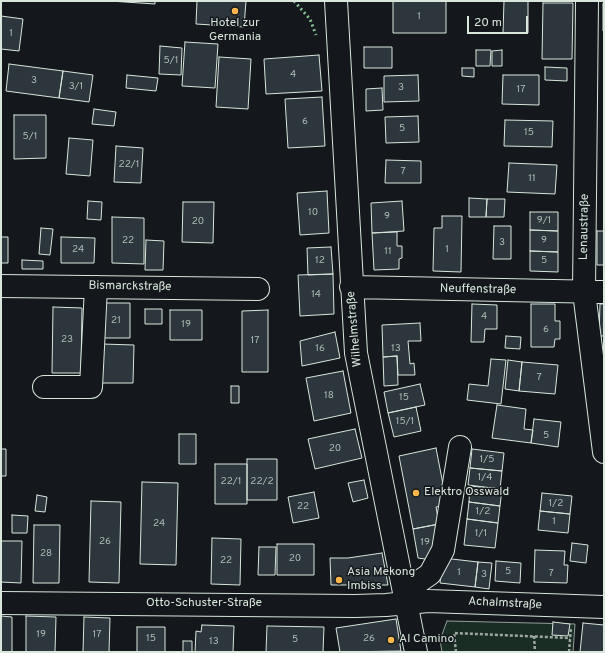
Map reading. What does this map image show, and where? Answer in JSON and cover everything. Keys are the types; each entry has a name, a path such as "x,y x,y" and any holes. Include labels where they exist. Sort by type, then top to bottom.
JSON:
{"street":[{"name":"Wilhelmstraße","path":"336,1 349,211 351,287 356,353 416,652"},
{"name":"Lenaustraße","path":"587,1 594,292 604,452"},
{"name":"Bismarckstraße","path":"1,286 258,289"},
{"path":"44,387 91,387 96,287"},
{"name":"Neuffenstraße","path":"351,287 594,292"},
{"path":"406,597 430,574 443,550 460,447"},
{"name":"Otto-Schuster-Straße","path":"1,603 355,606 386,605 406,597"},
{"name":"Achalmstraße","path":"406,597 428,601 604,607"}],"path":[{"path":"569,652 572,607"},
{"path":"456,652 454,633 570,638"},
{"path":"534,636 535,652"}],"green space":[{"path":"447,621 575,624 573,652 442,652 440,640"}],"building":[{"path":"110,1 155,1 155,4"},
{"path":"197,1 246,1 244,27 196,24"},
{"path":"393,1 446,1 446,33 393,33"},
{"path":"504,1 528,1 528,33 503,33"},
{"path":"543,3 573,3 572,59 542,59"},
{"path":"604,4 604,31 603,31"},
{"path":"1,16 23,19 19,51 1,49"},
{"path":"185,42 218,44 215,88 182,86"},
{"path":"160,46 182,48 181,75 159,74"},
{"path":"364,47 392,47 392,68 364,68"},
{"path":"476,50 491,50 490,66 476,66"},
{"path":"502,50 502,66 492,66 492,51"},
{"path":"319,55 322,91 266,94 264,59"},
{"path":"219,57 251,59 248,109 216,107"},
{"path":"9,64 63,71 59,98 6,91"},
{"path":"545,67 567,68 567,81 545,80"},
{"path":"462,68 474,68 474,77 462,76"},
{"path":"63,71 93,75 89,102 59,98"},
{"path":"127,75 158,78 156,91 126,88"},
{"path":"418,75 419,101 384,102 384,76"},
{"path":"503,75 539,75 539,105 502,104"},
{"path":"382,88 383,110 366,111 366,89"},
{"path":"322,97 325,146 288,148 285,99"},
{"path":"94,109 116,112 114,126 92,124"},
{"path":"14,115 46,115 46,158 14,159"},
{"path":"418,116 419,142 386,143 385,117"},
{"path":"505,120 553,121 552,147 504,146"},
{"path":"69,138 93,140 90,176 66,174"},
{"path":"116,146 143,148 141,183 114,182"},
{"path":"386,160 421,161 421,183 385,183"},
{"path":"509,163 557,165 555,194 507,192"},
{"path":"327,191 329,233 300,235 297,193"},
{"path":"469,198 487,199 486,217 469,217"},
{"path":"487,199 505,199 504,217 486,217"},
{"path":"88,201 102,202 101,220 87,219"},
{"path":"402,201 404,231 372,233 371,203"},
{"path":"183,202 214,202 213,243 182,242"},
{"path":"530,212 558,212 558,231 530,230"},
{"path":"442,216 462,216 461,272 433,271 434,228 442,228"},
{"path":"112,217 144,218 144,264 112,263"},
{"path":"494,226 511,226 511,259 493,259"},
{"path":"41,228 53,229 50,255 39,254"},
{"path":"530,230 558,231 558,252 530,251"},
{"path":"597,231 604,231 604,265 597,265"},
{"path":"397,232 397,246 402,246 402,258 399,259 399,269 374,270 372,233"},
{"path":"1,237 8,237 8,263 1,263"},
{"path":"61,237 95,238 94,263 61,263"},
{"path":"146,240 164,241 163,270 145,270"},
{"path":"331,247 333,274 308,275 307,248"},
{"path":"530,251 558,252 558,272 530,271"},
{"path":"22,260 43,261 43,269 22,269"},
{"path":"333,274 334,314 300,316 298,275"},
{"path":"102,303 130,303 130,338 101,338"},
{"path":"472,304 497,305 497,329 485,329 484,342 471,342"},
{"path":"531,304 555,304 555,321 560,321 560,339 555,339 554,347 531,347"},
{"path":"600,304 604,304 604,336 599,336"},
{"path":"53,307 82,308 81,373 52,373"},
{"path":"145,309 162,309 162,324 145,324"},
{"path":"170,310 202,310 202,340 170,340"},
{"path":"268,310 268,372 242,372 242,311"},
{"path":"420,323 421,341 408,341 410,364 414,363 415,375 398,375 397,356 383,357 382,325"},
{"path":"335,332 340,358 302,366 300,341"},
{"path":"506,336 521,337 520,349 505,348"},
{"path":"102,344 134,345 133,383 102,383"},
{"path":"397,356 398,385 384,386 383,357"},
{"path":"491,359 506,360 501,404 467,400 469,384 488,386"},
{"path":"508,360 522,362 519,391 505,389"},
{"path":"522,362 558,365 555,394 519,391"},
{"path":"343,371 351,413 314,421 306,378"},
{"path":"420,384 425,405 388,413 384,392"},
{"path":"231,386 239,386 239,403 231,403"},
{"path":"497,405 526,409 524,429 533,430 531,443 492,438"},
{"path":"416,407 421,431 394,437 388,413"},
{"path":"534,419 561,422 558,447 531,443"},
{"path":"355,429 362,458 315,469 308,439"},
{"path":"179,434 196,434 196,464 179,464"},
{"path":"436,448 447,505 436,507 439,524 413,529 399,456"},
{"path":"1,449 6,449 6,476 1,476"},
{"path":"472,449 504,453 502,471 470,468"},
{"path":"247,459 277,459 277,500 247,500"},
{"path":"215,464 247,464 247,504 215,504"},
{"path":"470,468 502,471 500,489 468,485"},
{"path":"364,480 368,498 353,502 348,483"},
{"path":"142,482 178,483 176,565 140,564"},
{"path":"470,486 502,489 500,506 469,502"},
{"path":"314,492 319,518 293,523 288,497"},
{"path":"542,493 572,496 570,514 540,511"},
{"path":"37,495 47,497 45,512 35,511"},
{"path":"91,501 121,502 119,583 89,582"},
{"path":"469,502 500,506 498,523 467,519"},
{"path":"540,511 570,514 568,533 538,530"},
{"path":"12,515 28,516 27,533 12,533"},
{"path":"467,519 498,523 495,548 464,545"},
{"path":"439,524 432,560 418,558 413,529"},
{"path":"34,525 60,525 59,583 33,583"},
{"path":"212,538 241,539 240,585 211,584"},
{"path":"1,541 22,541 21,583 1,582"},
{"path":"572,543 588,545 586,563 570,561"},
{"path":"277,544 314,544 314,575 277,575"},
{"path":"259,547 276,547 275,575 258,575"},
{"path":"535,550 565,551 564,565 568,565 567,583 534,582"},
{"path":"382,553 388,585 331,585 330,558 348,558"},
{"path":"443,558 478,562 475,587 440,583"},
{"path":"496,561 521,563 520,583 495,581"},
{"path":"478,562 492,563 489,589 475,587"},
{"path":"1,616 12,617 12,652 1,652"},
{"path":"26,616 56,617 55,652 26,652"},
{"path":"84,617 110,618 109,652 83,652"},
{"path":"396,619 401,651 340,652 336,628"},
{"path":"553,622 570,624 568,636 552,635"},
{"path":"583,623 604,625 604,652 580,652"},
{"path":"202,625 234,626 233,652 195,652 196,631 201,632"},
{"path":"267,626 324,627 323,652 266,652"},
{"path":"137,627 165,627 165,652 137,652"},
{"path":"183,641 192,641 192,652 183,652"}],"hedge":[{"path":"294,1 310,19 316,35"}],"place":[{"name":"Hotel zur Germania","path":"235,11"},
{"name":"Elektro Osswald","path":"416,493"},
{"name":"Asia Mekong Imbiss","path":"339,580"},
{"name":"Al Camino","path":"391,640"}]}
